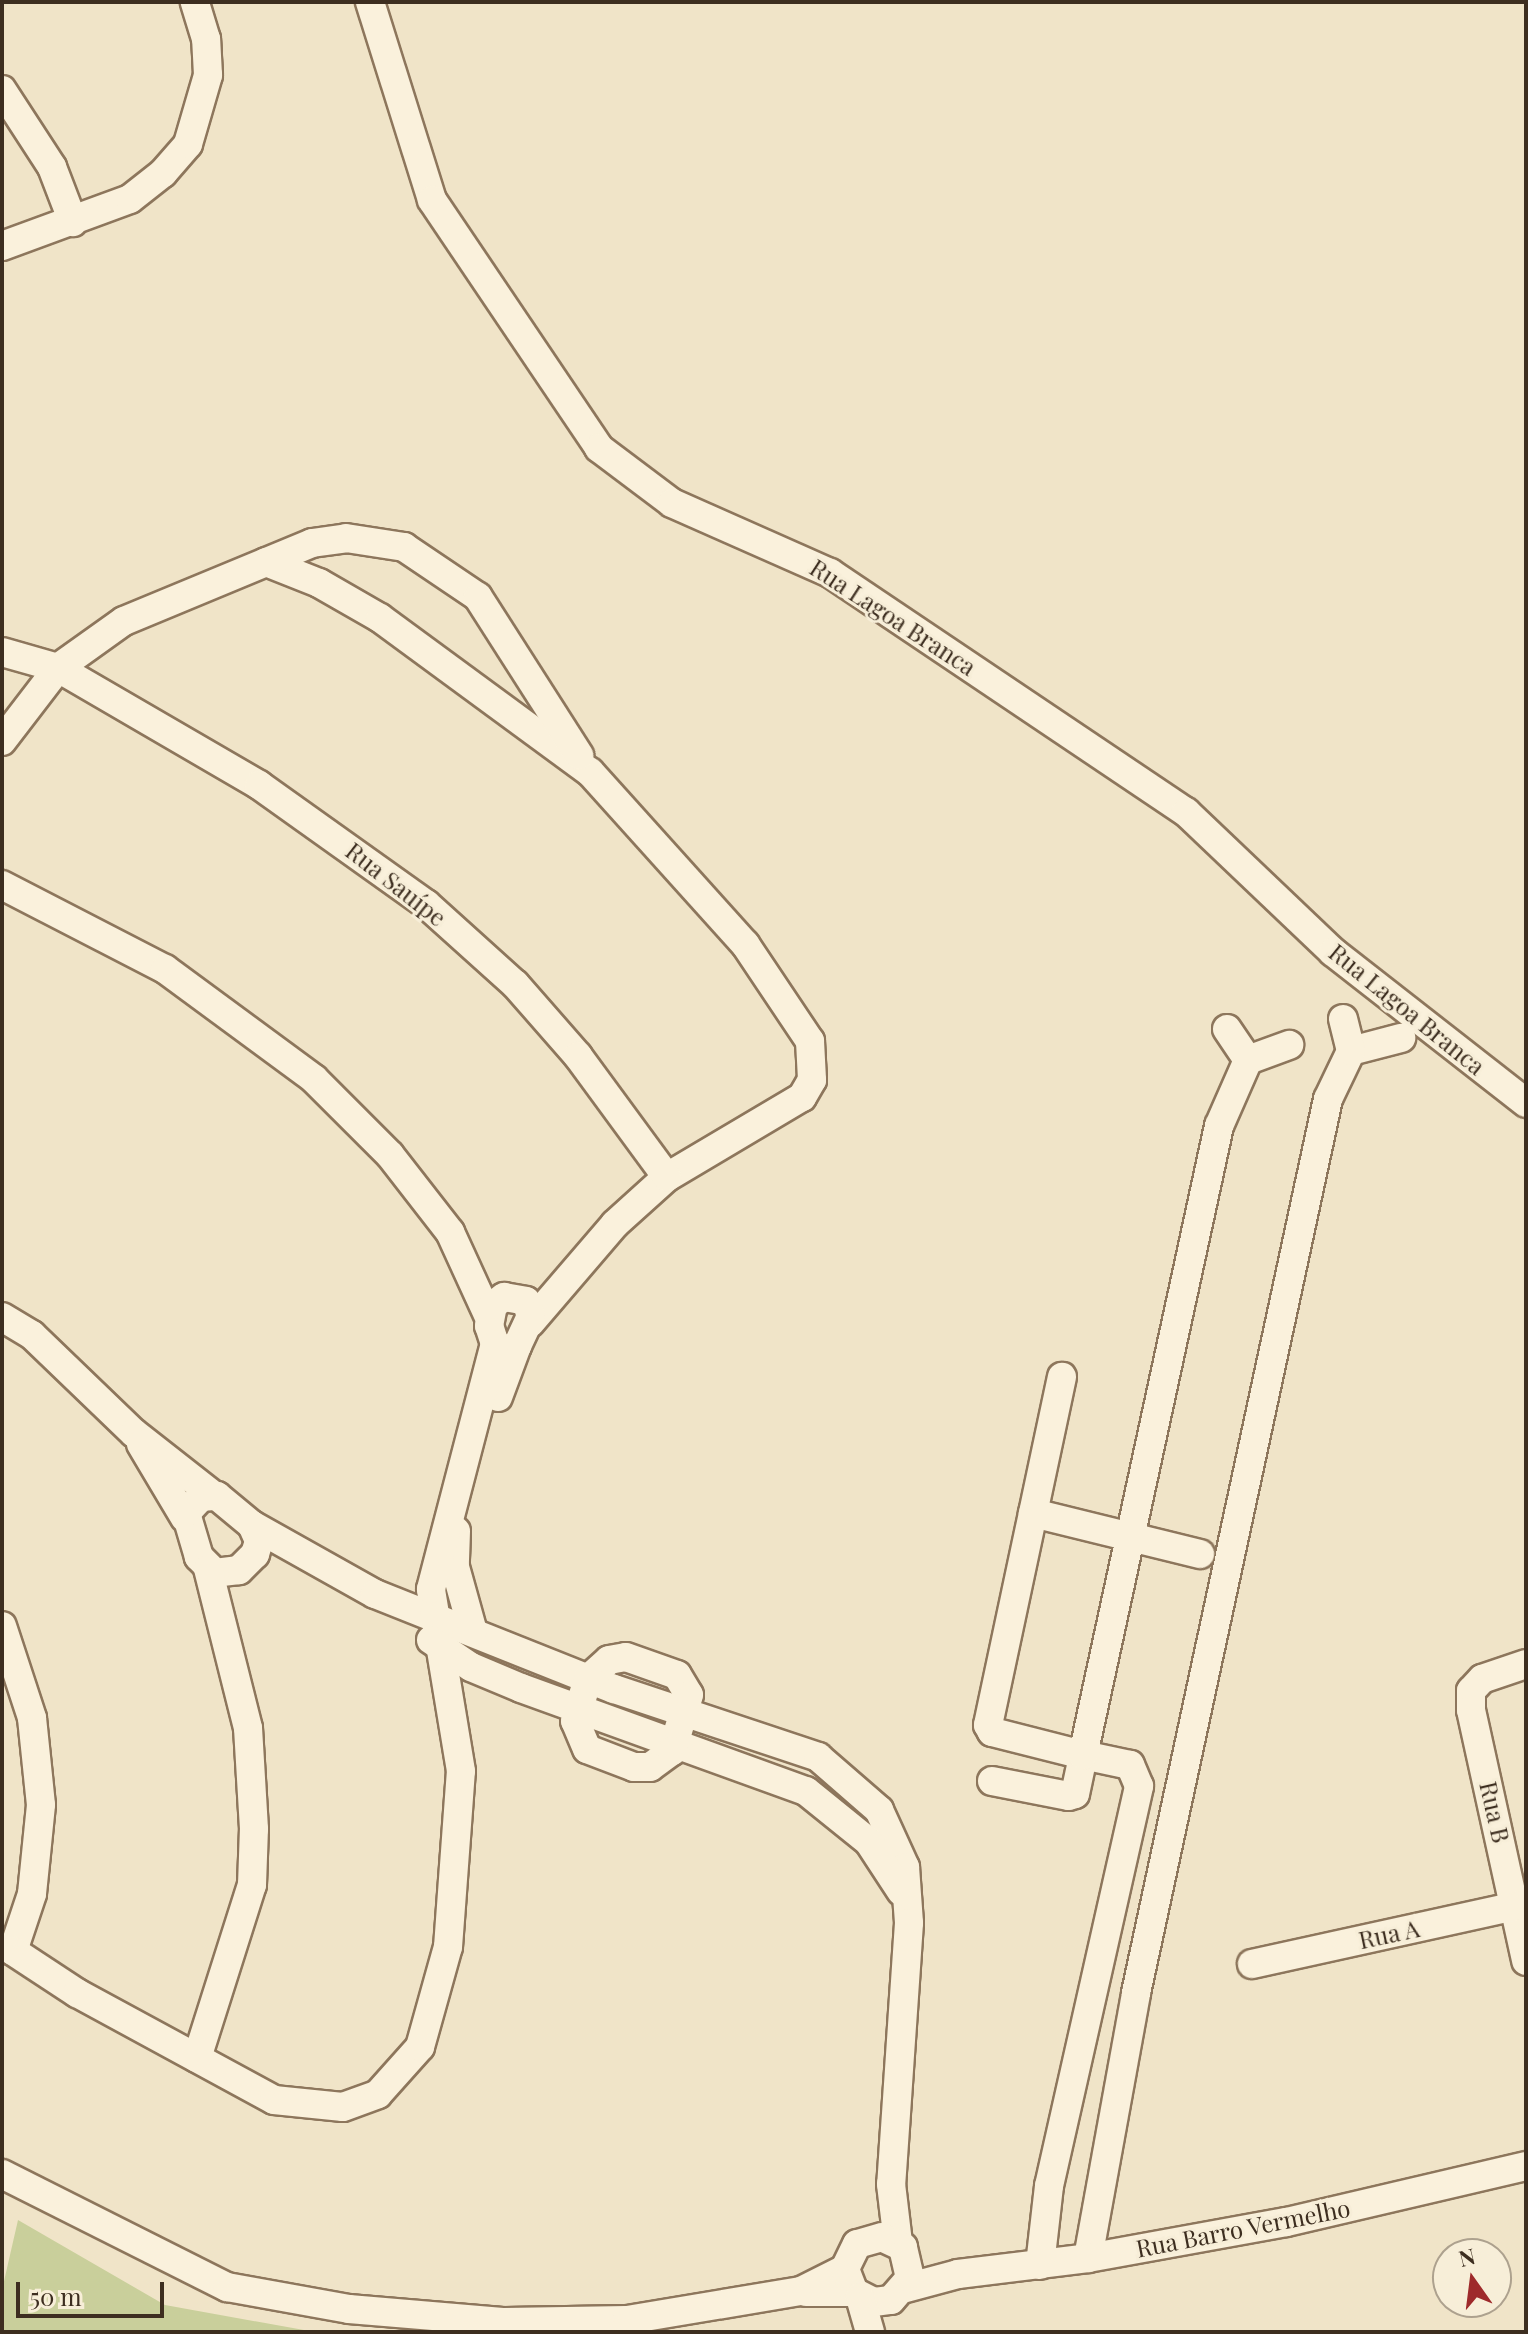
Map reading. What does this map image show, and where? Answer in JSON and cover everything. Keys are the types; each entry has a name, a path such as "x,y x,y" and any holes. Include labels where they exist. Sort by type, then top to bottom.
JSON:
{"street":[{"path":"2,246 130,199 163,173 188,144 201,112 208,75 206,39 195,2"},
{"name":"Rua Lagoa Branca","path":"370,2 432,200 599,448 672,503 830,573 1186,812 1333,952 1526,1103"},
{"path":"2,90 46,155 73,222"},
{"path":"319,583 327,556 353,539"},
{"path":"2,741 58,668 124,621 312,543 353,539 404,547 437,565 478,597 590,772 745,944 810,1041 812,1080 802,1097 667,1177 615,1224 568,1276 509,1321 432,1577 436,1631 461,1771 455,1897 439,1993 420,2047 378,2094 343,2107 274,2100 77,1993 8,1947 32,1894 41,1805 32,1718 2,1626"},
{"path":"266,562 319,583 482,689 590,772"},
{"name":"Rua Sauípe","path":"2,652 58,668 259,785 426,904 547,1020 667,1177"},
{"path":"482,689 502,684 516,654"},
{"path":"2,885 165,969 314,1079 390,1155 509,1321 455,1534 455,1567 473,1632"},
{"path":"1088,2258 1101,2171 1328,1099 1351,1051 1343,1019"},
{"path":"1227,1029 1248,1060"},
{"path":"1351,1051 1401,1038"},
{"path":"992,1781 1069,1796 1075,1794 1219,1126 1248,1060 1289,1045"},
{"path":"2,1317 42,1344 134,1433 213,1495 252,1525 345,1585"},
{"path":"1029,2266 1139,1786 1130,1765 992,1732 988,1725 1062,1377"},
{"path":"134,1433 185,1518 208,1569 248,1728 254,1829 252,1885 197,2058"},
{"path":"185,1518 195,1502 213,1495"},
{"path":"1033,1513 1131,1534 1200,1554"},
{"path":"224,1625 245,1564 259,1541 252,1525"},
{"path":"208,1569 287,1557 436,1631 471,1667 577,1710 798,1787 827,1804 869,1842 908,1906"},
{"path":"436,1631 473,1632 588,1679 818,1757 852,1782 879,1810 898,1846 908,1906 891,2184 894,2246 869,2289 870,2332"},
{"name":"Rua B","path":"1526,1664 1482,1679 1471,1691 1471,1710 1521,1905 1526,1961"},
{"path":"451,1702 471,1667"},
{"path":"577,1710 588,1679"},
{"path":"675,1743 687,1712"},
{"name":"Rua A","path":"1252,1964 1521,1905"},
{"name":"Rua Barro Vermelho","path":"869,2289 1088,2258 1287,2222 1526,2166"},
{"path":"1101,2171 1118,2253"},
{"path":"2,2174 227,2287 349,2309 505,2322 627,2320 801,2291 869,2289"},
{"path":"879,2332 857,2244 894,2246 958,2274"}],"green space":[{"path":"18,2220 165,2305 315,2332 2,2332 2,2290"}]}
